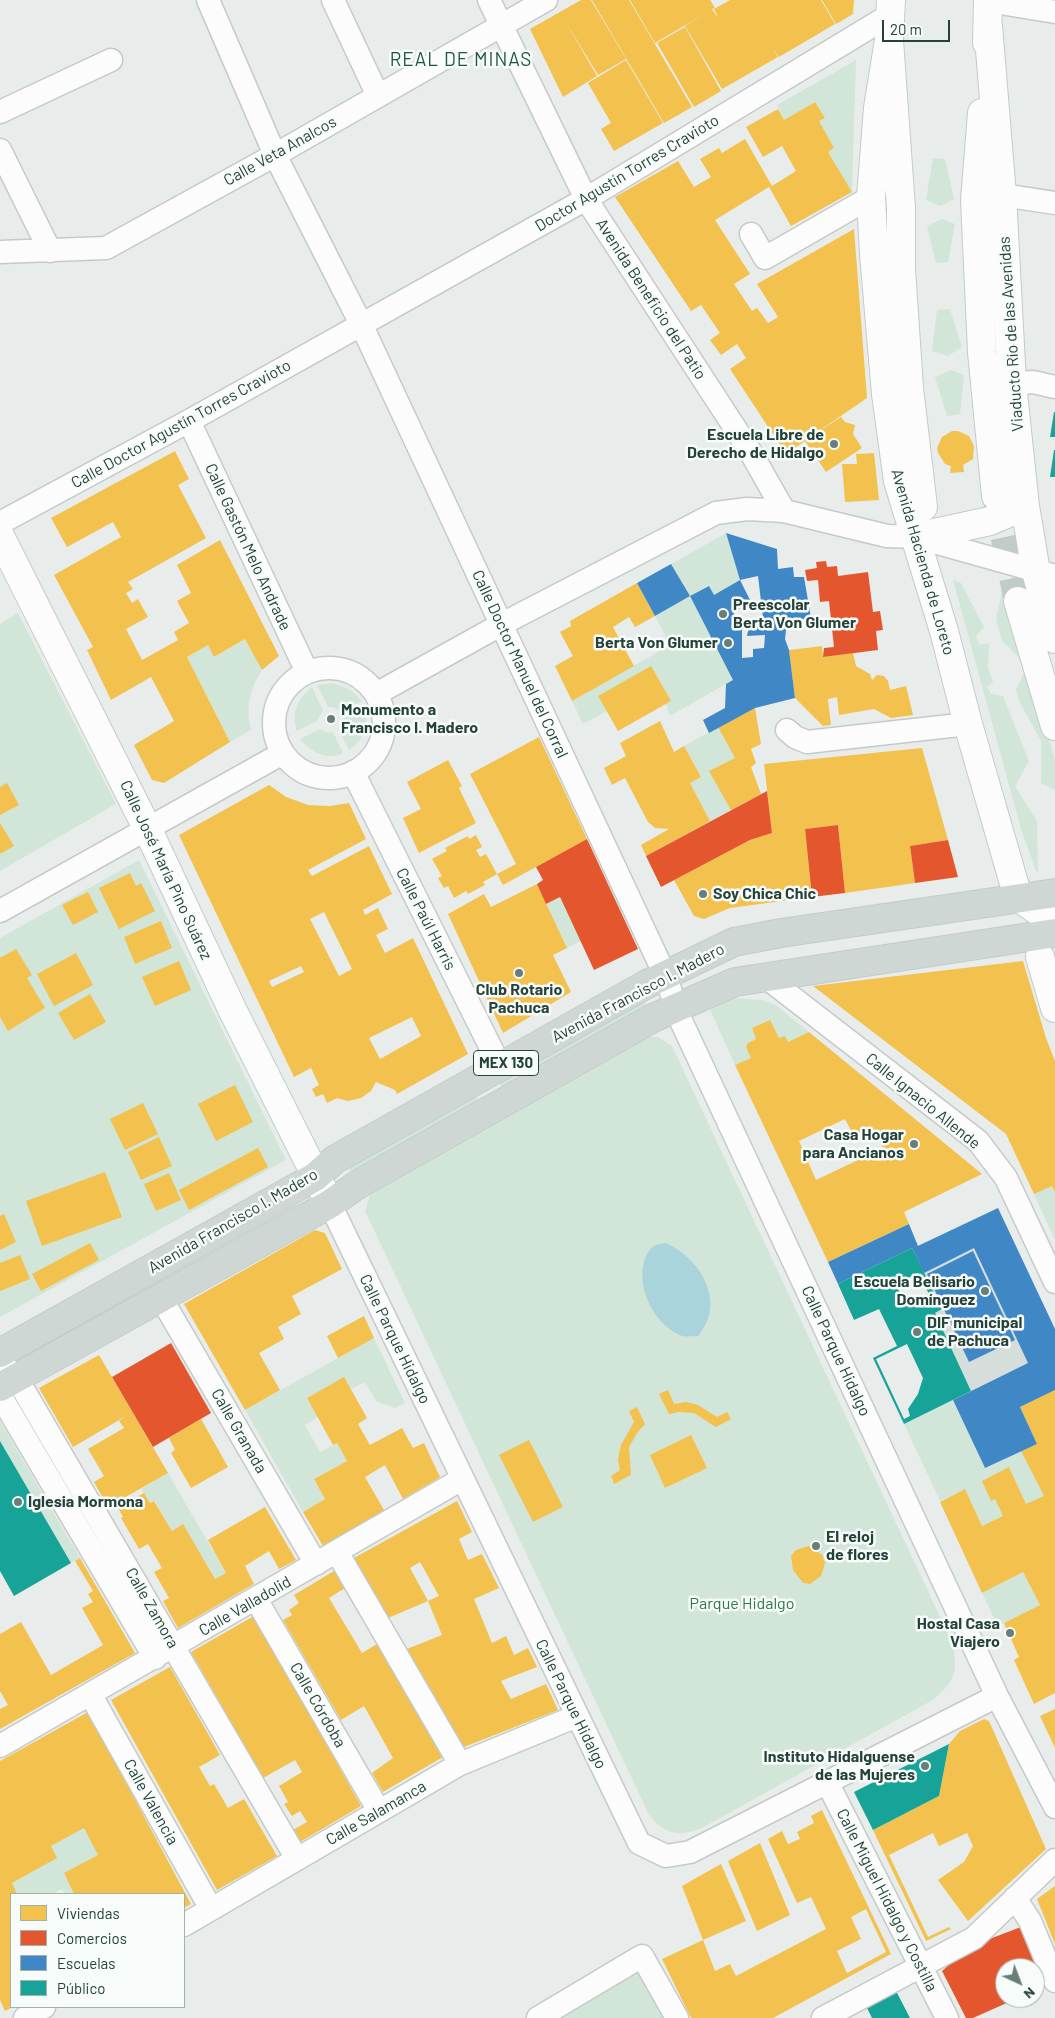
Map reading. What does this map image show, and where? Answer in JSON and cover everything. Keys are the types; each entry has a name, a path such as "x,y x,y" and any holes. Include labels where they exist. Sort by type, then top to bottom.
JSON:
{"main road":[{"name":"Viaducto Río de las Avenidas","path":"988,9 1002,195 1012,384 1025,506 1046,574 1055,639"},
{"name":"Viaducto Río de las Avenidas","path":"988,9 975,200 982,352 996,496"},
{"name":"Avenida Hacienda de Loreto","path":"890,18 878,108 871,198 887,403 898,481 916,537 1018,897"},
{"path":"890,18 901,208 901,269 909,388 923,507"},
{"path":"916,537 990,521 1025,506"},
{"name":"Calle José María Pino Suárez","path":"0,536 147,828 232,1009 330,1204"},
{"path":"1018,601 1055,726"},
{"name":"Avenida Francisco I. Madero","path":"0,1353 315,1177 334,1160 500,1066 665,975 734,942 781,933 1055,893"},
{"path":"984,942 1008,922 1018,897 1055,923"},
{"name":"Avenida Francisco I. Madero","path":"4,1380 161,1298 330,1204 357,1185 675,1007 735,982 1055,932"},
{"path":"1040,957 1055,1008"}],"street":[{"name":"Calle Doctor Manuel del Corral","path":"208,0 275,154 361,324 665,975 675,1007"},
{"path":"333,0 378,96"},
{"name":"Avenida Beneficio del Patio","path":"489,0 586,199 750,451 784,511"},
{"name":"Calle Veta Analcos","path":"0,252 106,248 546,0"},
{"path":"988,9 1055,12"},
{"name":"Doctor Agustín Torres Cravioto","path":"361,324 586,199 890,18"},
{"path":"0,112 111,60"},
{"path":"0,150 50,250"},
{"path":"1002,195 1055,203"},
{"path":"751,234 765,258 871,198"},
{"name":"Calle Doctor Agustín Torres Cravioto","path":"0,523 189,421 361,324"},
{"path":"1012,384 1033,382 1055,387"},
{"name":"Calle Gastón Melo Andrade","path":"189,421 307,672"},
{"path":"376,694 502,624 716,513 747,509 784,511 887,536 916,537 1046,574"},
{"path":"322,668 338,668 353,673 366,682 376,694 382,708 384,723 382,738 376,752 366,764 353,772 338,777 322,778 307,773 294,765 283,753 276,739 274,723 276,707 283,692 293,681 307,672 322,668"},
{"path":"787,730 795,737 807,742 968,724"},
{"path":"0,911 283,753"},
{"name":"Calle Paúl Harris","path":"353,772 500,1066"},
{"name":"Calle Ignacio Allende","path":"767,978 978,1141 1006,1178 1055,1282"},
{"name":"Calle Parque Hidalgo","path":"675,1007 998,1696 1055,1807"},
{"name":"Calle Parque Hidalgo","path":"330,1204 638,1843 666,1856 690,1852 998,1696"},
{"name":"Calle Granada","path":"161,1298 316,1564"},
{"name":"Calle Zamora","path":"4,1380 174,1647 296,1859"},
{"name":"Calle Zamora","path":"4,1380 155,1658"},
{"name":"Calle Valladolid","path":"0,1746 462,1479"},
{"path":"337,1552 460,1764"},
{"name":"Calle Córdoba","path":"256,1599 379,1811"},
{"name":"Calle Valencia","path":"90,1694 211,1909"},
{"name":"Calle Salamanca","path":"185,1924 460,1764 577,1716"},
{"name":"Calle Miguel Hidalgo y Costilla","path":"827,1782 947,2018"},
{"path":"823,2018 974,1938 1055,1860"},
{"path":"1015,1898 1030,1921 1055,1981"},
{"path":"538,2018 642,1956 677,2018"},
{"path":"25,2018 42,2008"}],"shaded area":[{"name":"Escuela Belisario Domínguez","path":"998,1208 1055,1329 1055,1350 971,1391 935,1313 941,1309 912,1248"}],"green space":[{"path":"856,60 852,192 828,152 834,148 819,121 825,118 815,102 784,120 777,105"},
{"path":"933,158 945,159 954,199 941,206 926,200"},
{"path":"942,219 955,224 948,262 936,263 927,226"},
{"path":"950,309 962,347 948,356 932,351 937,310"},
{"path":"951,370 964,375 960,414 947,416 935,377"},
{"path":"726,533 740,580 714,595 708,586 690,596 733,680 670,716 666,704 671,701 598,696 607,711 583,724 572,701 670,645 655,616 689,596 671,564"},
{"path":"953,580 961,583 984,627 976,636 979,645 989,643 988,668 993,682 987,687 991,694 1003,696 1029,761 1015,786 1037,821 1038,871 1036,871 1021,829"},
{"path":"1003,587 1033,594 1008,599 1055,760 1055,790 1041,783 1041,741 1019,701 1016,690 1024,673 1018,656 1002,641 996,619"},
{"path":"18,613 116,804 0,871 0,854 13,846 0,823 0,815 19,804 0,787 0,624"},
{"path":"245,639 262,670 251,692 249,714 251,730 230,742 187,657 208,645 215,657"},
{"path":"333,683 351,690 362,701 341,711 328,707 317,685"},
{"path":"312,687 323,710 317,721 297,731 295,712 302,696"},
{"path":"365,708 366,726 364,732 358,742 349,750 338,729 342,726 344,718"},
{"path":"718,727 735,758 731,810 710,821 690,783 701,777 684,746"},
{"path":"320,729 328,733 333,732 343,753 325,756 309,748 300,739"},
{"path":"139,860 286,1160 0,1317 0,938"},
{"path":"560,897 581,941 567,948 546,904"},
{"path":"734,998 762,1000 776,1005 809,1032 788,1042 779,1038 770,1020 752,1028 756,1039 748,1043 746,1047 751,1058 735,1065 710,1010"},
{"path":"645,999 647,1010 503,1090 499,1082"},
{"name":"Parque Hidalgo","path":"658,1037 672,1046 952,1642 955,1660 955,1668 950,1682 931,1701 702,1828 686,1833 667,1830 655,1822 649,1815 365,1211 371,1192 642,1039"},
{"path":"476,1096 479,1103 352,1173 347,1167"},
{"path":"1052,1186 1055,1192 1055,1240 1034,1194"},
{"path":"300,1200 295,1207 18,1362 12,1363 13,1354"},
{"path":"374,1338 405,1403 395,1408 376,1401 365,1382 351,1389 344,1378 307,1398 318,1417 305,1425 320,1452 337,1443 347,1461 314,1479 325,1499 303,1512 245,1410"},
{"path":"953,1400 985,1468 1021,1451 1044,1496 1026,1504 1009,1467 983,1481 991,1501 995,1499 1003,1516 982,1526 965,1489 940,1501 904,1424"},
{"path":"0,1421 80,1558 71,1563 0,1441"},
{"path":"168,1473 226,1573 215,1579 183,1525 172,1531 155,1501 150,1503 141,1489"},
{"path":"1023,1572 1040,1605 998,1626 982,1593"},
{"path":"84,1828 98,1855 64,1873 74,1893 64,1893 62,1889 54,1893 17,1893 12,1883 56,1858 51,1846"},
{"path":"640,1966 670,2018 550,2018"}],"water":[{"path":"666,1243 679,1250 690,1260 706,1283 710,1296 710,1310 706,1323 698,1336 682,1336 672,1331 655,1314 645,1293 643,1269 645,1258 653,1247"}],"building: Viviendas":[{"path":"581,0 591,0 626,59 598,75 564,19 597,76 563,97 530,29"},
{"path":"592,0 629,0 692,107 664,123"},
{"path":"630,0 710,0 715,8 712,9 718,18 714,9 730,0 821,0 835,24 779,57 773,49 778,57 722,89 685,26 708,12 655,43"},
{"path":"822,0 854,0 853,14 836,24"},
{"path":"685,27 721,91 694,107 657,43"},
{"path":"626,60 663,123 614,151 601,129 611,123 588,83"},
{"path":"815,102 825,118 819,121 834,148 828,152 852,192 791,226 769,187 715,220 750,274 734,284 752,311 757,308 768,323 778,317 757,284 854,229 867,398 813,435 841,417 845,422 855,425 853,434 862,448 826,472 805,441 786,454 730,369 746,358 737,344 721,355 710,340 720,333 701,305 691,311 615,197 678,161 694,187 711,177 700,159 719,148 722,153 745,139 772,186 796,171 782,146 763,157 746,127 778,109 784,120"},
{"path":"952,431 958,431 969,436 974,446 973,459 963,465 964,472 950,473 951,466 945,464 938,453 937,448 942,437"},
{"path":"175,451 189,479 178,485 206,538 128,582 133,589 126,593 132,603 138,599 148,617 126,629 142,660 178,640 174,632 189,623 177,601 191,593 177,565 220,540 279,656 262,670 245,639 214,657 208,645 187,657 230,742 164,783 152,780 134,745 174,721 151,677 111,700 87,650 93,647 54,575 121,537 113,522 67,547 51,518"},
{"path":"874,453 879,500 845,502 842,464 857,464 856,454"},
{"path":"637,583 655,616 635,627 629,617 613,627 634,666 572,701 555,666 573,656 560,632 571,626 570,621"},
{"path":"822,646 823,657 853,653 856,666 870,674 872,680 877,675 884,676 888,681 890,690 906,686 913,715 891,718 874,709 839,715 837,697 828,699 831,725 823,726 795,698 789,650"},
{"path":"651,666 671,701 618,731 598,696"},
{"path":"755,708 761,744 751,749 756,763 751,767 761,794 731,810 709,771 735,758 718,727"},
{"path":"660,721 674,752 684,746 701,777 690,783 710,821 646,856 641,845 669,829 655,828 648,822 625,778 612,785 604,768 626,756 620,743"},
{"path":"539,737 587,839 503,885 497,874 516,864 470,774"},
{"path":"922,748 948,840 910,846 915,883 845,893 838,825 805,829 812,897 730,908 704,919 694,916 674,880 750,840 772,833 764,764"},
{"path":"448,760 462,786 459,788 476,823 419,853 403,818 421,809 407,782"},
{"path":"7,783 19,805 0,815 0,787"},
{"path":"269,785 286,797 308,805 330,806 349,803 366,839 308,870 312,876 369,846 392,894 363,910 365,915 378,908 388,929 376,935 385,953 413,938 468,1054 397,1094 395,1090 376,1082 371,1091 361,1098 348,1101 337,1098 327,1103 323,1094 316,1097 312,1089 319,1085 311,1068 294,1077 179,835","holes":["324,912 352,969 339,976 310,919","301,966 304,972 272,987 269,981","412,1017 421,1036 380,1059 369,1038"]},
{"path":"0,823 14,846 0,854"},
{"path":"476,835 482,847 476,850 480,857 486,854 497,874 483,882 485,885 468,894 466,891 454,898 448,886 444,888 438,878 442,876 432,859 447,851 445,848 468,836 469,839"},
{"path":"130,873 136,886 141,883 155,911 119,929 99,888"},
{"name":"Club Rotario Pachuca","path":"537,884 567,948 553,955 571,992 503,1033 448,914 484,894 491,907"},
{"path":"88,892 98,912 73,925 62,905"},
{"path":"161,921 172,948 135,964 124,937"},
{"path":"16,949 32,975 27,978 45,1008 8,1031 0,1017 0,958"},
{"path":"76,953 93,985 54,1006 37,974"},
{"path":"179,961 191,990 155,1006 142,977"},
{"path":"1023,961 1046,1038 1055,1061 1055,1192 1052,1186 1034,1194 1006,1134 813,986"},
{"path":"90,994 106,1022 74,1040 58,1013"},
{"path":"770,1020 779,1038 785,1036 788,1042 809,1032 982,1174 904,1212 909,1224 828,1262 735,1065 751,1058 746,1047 748,1043 756,1039 752,1028","holes":["845,1119 857,1142 876,1133 883,1148 816,1180 799,1141"]},
{"path":"235,1085 253,1122 216,1141 198,1104"},
{"path":"143,1103 158,1134 125,1150 110,1119"},
{"path":"159,1137 172,1166 141,1180 128,1152"},
{"path":"258,1148 268,1167 189,1210 179,1190"},
{"path":"105,1172 122,1217 42,1246 26,1201"},
{"path":"169,1173 181,1200 156,1211 144,1184"},
{"path":"4,1214 16,1242 0,1250 0,1216"},
{"path":"315,1230 325,1233 342,1269 292,1296 301,1314 278,1327 284,1339 259,1353 280,1390 245,1410 184,1304"},
{"path":"90,1243 99,1260 41,1291 32,1274"},
{"path":"20,1255 30,1279 0,1291 0,1263"},
{"path":"364,1316 374,1338 338,1358 327,1336"},
{"path":"99,1355 168,1473 108,1507 94,1482 104,1476 88,1449 124,1428 119,1421 126,1416 73,1447 39,1388"},
{"path":"344,1377 367,1418 358,1424 370,1445 402,1428 413,1448 424,1443 440,1477 403,1499 385,1465 365,1477 384,1510 323,1546 303,1512 325,1499 314,1479 347,1461 337,1443 333,1445 307,1398"},
{"path":"668,1390 674,1404 686,1402 698,1405 717,1417 727,1412 731,1419 716,1427 694,1413 679,1412 669,1414 659,1394"},
{"path":"1055,1390 1055,1693 1034,1704 1014,1660 1019,1657 1004,1623 1040,1605 1023,1572 982,1593 940,1502 965,1489 982,1526 1003,1516 995,1499 991,1501 982,1481 1009,1467 1026,1504 1044,1496 1021,1451 1037,1444 1020,1407"},
{"path":"637,1407 645,1424 629,1447 631,1475 614,1484 611,1476 620,1470 618,1459 621,1445 634,1422 629,1411"},
{"path":"201,1419 228,1467 191,1488 171,1453 175,1450 169,1438"},
{"path":"691,1435 707,1468 665,1488 650,1455"},
{"path":"529,1440 563,1507 533,1522 499,1455"},
{"path":"144,1493 150,1503 154,1501 172,1531 183,1524 215,1579 226,1573 208,1540 265,1507 296,1560 279,1569 269,1551 245,1566 254,1584 178,1628 163,1601 169,1598 154,1572 162,1568 148,1544 139,1549 121,1518 123,1517 118,1508"},
{"path":"457,1501 472,1532 459,1539 468,1560 482,1554 499,1588 474,1599 492,1643 506,1636 514,1655 528,1648 537,1667 501,1681 511,1699 546,1684 558,1710 464,1747 407,1649 442,1635 428,1601 388,1618 354,1558","holes":["420,1562 439,1596 428,1601 410,1568"]},
{"path":"809,1546 822,1555 825,1563 821,1576 810,1584 803,1583 793,1570 791,1556 796,1550"},
{"path":"80,1558 135,1653 0,1729 0,1709 8,1705 0,1691 0,1634 21,1622 51,1675 103,1645 82,1608 93,1602 88,1594 93,1591 75,1561"},
{"path":"334,1571 345,1588 329,1598 362,1653 377,1644 443,1757 383,1792 372,1773 393,1758 364,1706 341,1720 283,1620 292,1615 289,1610 299,1603 294,1595"},
{"path":"254,1616 361,1806 300,1842 293,1830 307,1822 300,1811 292,1816 284,1804 288,1802 279,1786 302,1772 295,1760 263,1778 191,1652"},
{"path":"170,1667 220,1755 199,1767 210,1786 214,1784 228,1808 244,1799 277,1856 217,1890 111,1700"},
{"path":"1055,1709 1055,1748 1040,1716"},
{"path":"88,1712 191,1904 185,1907 185,1893 74,1893 64,1873 98,1855 84,1828 51,1846 57,1858 12,1883 17,1893 10,1893 11,2008 5,2011 0,2000 0,1761"},
{"path":"984,1719 989,1721 1046,1849 968,1921 938,1880 964,1862 973,1846 967,1833 939,1846 933,1833 889,1855 928,1937 949,1927 951,1929 926,1941 873,1830 939,1796 949,1744 960,1731"},
{"path":"822,1810 891,1954 773,2018 691,2018 662,1959 703,1940 715,1971 730,1964 736,1976 826,1929 811,1897 797,1903 768,1839 782,1831 788,1844 800,1839 797,1832 814,1823 811,1816","holes":["866,1909 886,1952 847,1973 837,1951 861,1939 851,1917"]},
{"path":"760,1843 790,1915 757,1931 728,1861"},
{"path":"721,1864 746,1921 703,1940 682,1886"},
{"path":"1055,1886 1055,1944 1037,1899"}],"building: Comercios":[{"path":"826,561 827,567 837,566 838,576 868,572 873,612 880,611 883,630 876,631 878,650 823,657 824,648 834,647 829,601 820,602 818,580 807,581 805,570 817,568 816,562"},
{"path":"767,791 772,833 750,840 661,887 646,856"},
{"path":"838,825 845,893 812,897 805,829"},
{"path":"587,839 638,949 594,970 560,897 546,904 537,884 543,880 536,867"},
{"path":"948,840 958,877 915,883 910,846"},
{"path":"171,1343 211,1413 153,1447 112,1377"},
{"path":"1021,1927 1032,1958 995,1958 996,2008 973,2018 966,2018 942,1971 971,1946"}],"building: Escuelas":[{"path":"726,533 777,549 778,569 793,567 794,577 804,577 811,618 787,621 785,639 789,650 795,698 755,708 709,733 703,720 725,708 726,684 733,680 690,596 709,586 714,595 740,580","holes":["758,576 763,618 750,621 747,636 765,635 764,648 753,649 753,657 742,658 742,629 733,612 751,602 740,580"]},
{"path":"671,564 690,596 655,616 637,583"},
{"path":"998,1208 1055,1329 1055,1390 1020,1407 1037,1444 985,1468 953,1400 1028,1363 974,1248 924,1273 912,1248 838,1284 828,1262 909,1224 918,1246"},
{"path":"973,1251 1015,1340 969,1362 927,1274"}],"building: Público":[{"path":"1054,412 1055,437 1050,437"},
{"path":"1054,450 1055,477 1050,477"},
{"name":"DIF municipal de Pachuca","path":"912,1248 942,1309 935,1313 971,1391 904,1424 873,1358 897,1346 879,1309 854,1320 838,1284","holes":["918,1273 929,1294 906,1305 896,1284","907,1344 923,1378 918,1394 908,1409 910,1416 904,1419 876,1359"]},
{"name":"Iglesia Mormona","path":"0,1441 71,1563 14,1596 0,1571"},
{"name":"Instituto Hidalguense de las Mujeres","path":"949,1744 939,1796 873,1830 854,1792"},
{"path":"894,1987 910,2018 872,2018 864,2002"}],"tunnel":[{"path":"996,496 1018,601"}],"place":[{"name":"Escuela Libre de Derecho de Hidalgo","path":"834,444"},
{"name":"Preescolar Berta Von Glumer","path":"723,614"},
{"name":"Berta Von Glumer","path":"728,643"},
{"name":"Monumento a Francisco I. Madero","path":"331,719"},
{"name":"Soy Chica Chic","path":"703,894"},
{"name":"Club Rotario Pachuca","path":"519,973"},
{"name":"Casa Hogar para Ancianos","path":"914,1144"},
{"name":"Escuela Belisario Domínguez","path":"985,1291"},
{"name":"DIF municipal de Pachuca","path":"917,1332"},
{"name":"Iglesia Mormona","path":"18,1502"},
{"name":"El reloj de flores","path":"816,1546"},
{"name":"Hostal Casa Viajero","path":"1010,1633"},
{"name":"Instituto Hidalguense de las Mujeres","path":"925,1766"}],"district":[{"name":"REAL DE MINAS","path":"461,60"}]}
